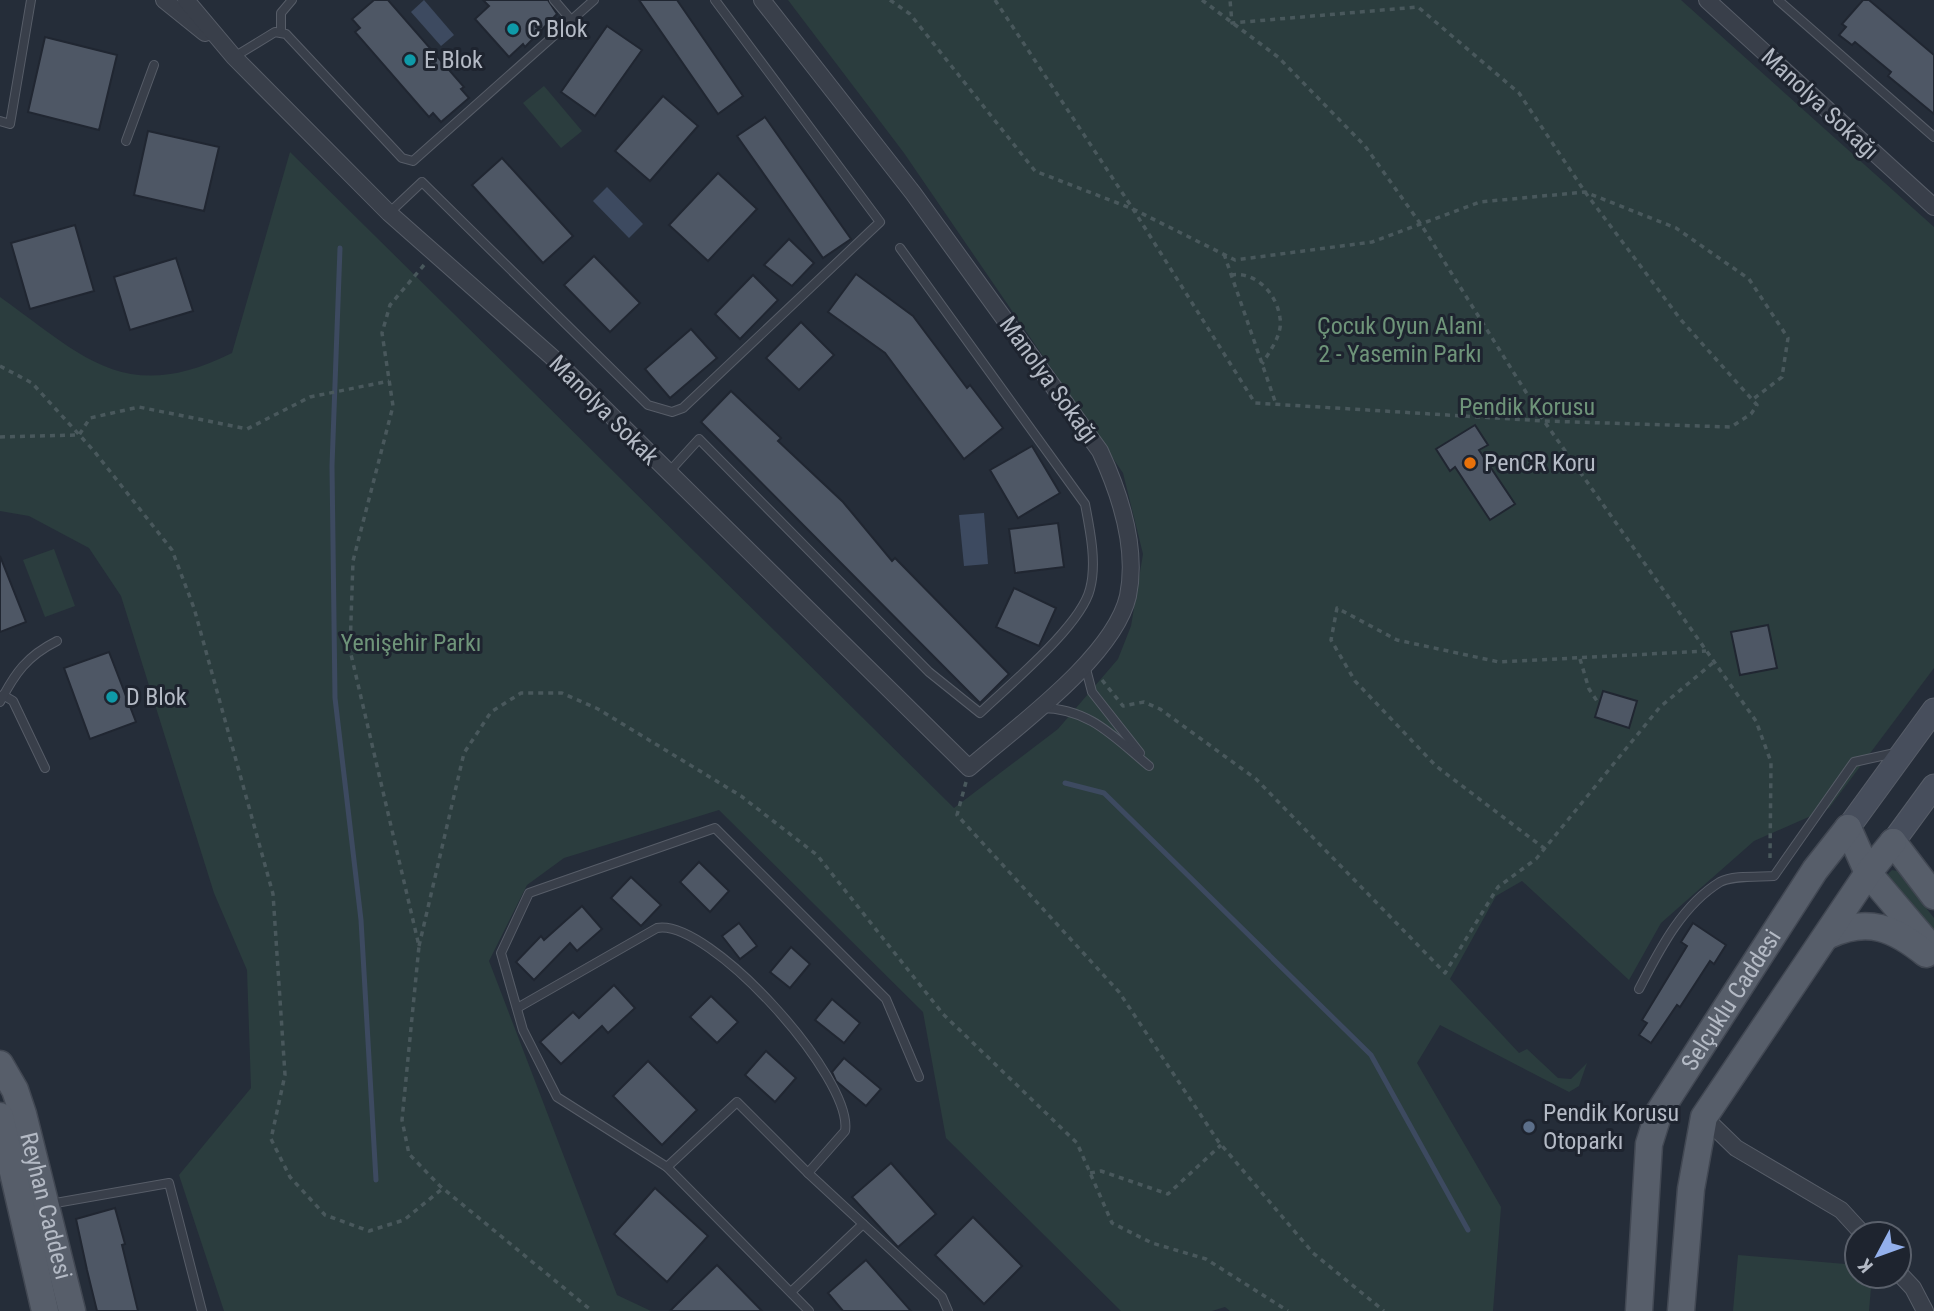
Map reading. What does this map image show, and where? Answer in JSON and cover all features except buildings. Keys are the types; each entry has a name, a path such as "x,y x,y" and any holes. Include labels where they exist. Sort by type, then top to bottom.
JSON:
{"main road":[{"name":"Selçuklu Caddesi","path":"1639,1311 1649,1144 1659,1112 1815,870 1934,710"},
{"name":"Selçuklu Caddesi","path":"1681,1311 1691,1189 1704,1117 1829,935 1868,873 1934,786"},
{"path":"1848,828 1893,842 1934,896"},
{"path":"1848,828 1868,873 1934,951"},
{"path":"1829,935 1849,926 1870,925 1891,931 1934,960"},
{"name":"Reyhan Caddesi","path":"0,1064 15,1090 23,1114 72,1311"},
{"name":"Reyhan Caddesi","path":"0,1116 45,1311"}],"street":[{"name":"Manolya Sokak","path":"164,0 234,57"},
{"name":"Manolya Sokak","path":"187,0 234,57 389,213 552,357 969,768"},
{"name":"Manolya Sokağı","path":"762,0 913,193 1100,450 1117,488 1130,555 1128,596 1117,624 1085,665 969,768"},
{"name":"Manolya Sokağı","path":"1707,0 1934,207"},
{"path":"1704,1117 1736,1148 1841,1210 1850,1220"},
{"path":"1913,1288 1925,1311"}],"lane":[{"path":"0,121 10,124 32,0"},
{"path":"281,32 281,13 292,0"},
{"path":"554,0 572,21"},
{"path":"281,32 291,38 407,161 413,161 594,0"},
{"path":"389,213 422,182 648,405 672,412 683,408 880,222 715,0"},
{"path":"1778,0 1934,137"},
{"path":"234,57 281,32"},
{"path":"126,141 154,65"},
{"path":"668,473 699,439 929,672 980,713 1078,616 1090,590 1090,532 1085,504 900,248"},
{"path":"45,768 12,701 2,698 26,660 57,641"},
{"path":"1037,708 1064,708 1094,721 1149,766 1092,692 1085,665"},
{"path":"1639,989 1665,939 1689,910 1722,881 1774,876 1854,762 1904,751"},
{"path":"809,1311 667,1167 557,1097 523,1030 519,1007 501,953 529,893 715,828 886,999 919,1077"},
{"path":"519,1007 657,928 674,929 702,943 794,1026 835,1091 846,1122 845,1131 808,1173"},
{"path":"667,1167 737,1102 808,1173 942,1297 948,1311"},
{"path":"45,1205 169,1183 202,1311"},
{"path":"791,1292 863,1224"}],"path":[{"path":"890,0 910,14 1035,171 1133,209 1235,260 1372,242 1422,226 1480,202 1585,192 1676,228 1749,279 1788,338 1782,377 1752,400"},
{"path":"995,0 1133,209 1255,403 1544,421 1731,427 1751,414 1757,405 1681,320 1585,192 1519,93 1418,7 1233,23"},
{"path":"1202,0 1278,58 1365,146 1422,226 1544,421 1756,721 1771,762 1770,858 1774,876"},
{"path":"1230,0 1233,23"},
{"path":"435,253 390,305 382,333 393,406 353,561 350,650 419,946 402,1120 409,1154 442,1188 592,1311"},
{"path":"1224,254 1276,404"},
{"path":"1231,275 1242,274 1255,278 1273,299 1281,319 1275,343 1262,364"},
{"path":"0,366 32,383 79,435 172,550 198,621 273,894 285,1075 271,1139 290,1177 325,1215 369,1231 404,1220 442,1188"},
{"path":"79,435 90,418 139,407 247,429 310,397 389,381"},
{"path":"0,437 79,435"},
{"path":"1545,849 1436,766 1356,681 1331,640 1337,608 1397,640 1499,662 1706,651"},
{"path":"1580,659 1589,689 1599,704"},
{"path":"1085,665 1098,674 1123,706 1144,702 1160,709 1256,779 1445,973 1498,887 1536,859 1660,707 1714,662"},
{"path":"969,768 957,816 1119,992 1221,1145 1313,1253 1384,1311"},
{"path":"1090,1173 1101,1171 1168,1194 1221,1145"}],"green space":[{"path":"788,0 1681,0 1934,227 1934,668 1829,808 1754,841 1661,923 1629,980 1522,881 1496,896 1450,979 1519,1053 1527,1049 1558,1078 1571,1079 1587,1063 1579,1086 1569,1092 1440,1025 1417,1063 1501,1207 1493,1311 1230,1311 1225,1307 1212,1311 1121,1311 946,1138 923,1012 719,810 564,858 527,885 489,961 617,1295 651,1311 224,1311 179,1175 251,1088 247,970 214,893 121,596 89,548 29,516 0,511 0,297 82,355 107,367 134,374 162,375 195,368 232,353 290,152 954,808 1058,729 1118,659 1131,626 1143,554 1123,473 904,153"},
{"path":"544,86 582,131 561,148 523,103"},
{"path":"54,549 75,606 45,617 23,560"},
{"path":"1892,870 1897,871 1934,918 1934,941 1886,876"},
{"path":"1738,1255 1843,1264 1843,1290 1871,1290 1869,1311 1733,1311"}],"water":[{"path":"424,0 454,35 441,46 411,12"},
{"path":"607,187 643,224 629,238 593,201"},
{"path":"984,513 988,564 964,566 959,515"}],"waterway":[{"path":"340,248 332,466 335,698 361,920 376,1180"},
{"path":"1065,783 1104,793 1371,1055 1468,1230"}],"place":[{"name":"C Blok","path":"513,29"},
{"name":"E Blok","path":"410,60"},
{"name":"PenCR Koru","path":"1470,463"},
{"name":"D Blok","path":"112,697"},
{"name":"Pendik Korusu Otoparkı","path":"1529,1127"}],"park label":[{"name":"Çocuk Oyun Alanı 2 - Yasemin Parkı","path":"1400,340"},
{"name":"Pendik Korusu","path":"1527,407"},
{"name":"Yenişehir Parkı","path":"411,643"}]}
